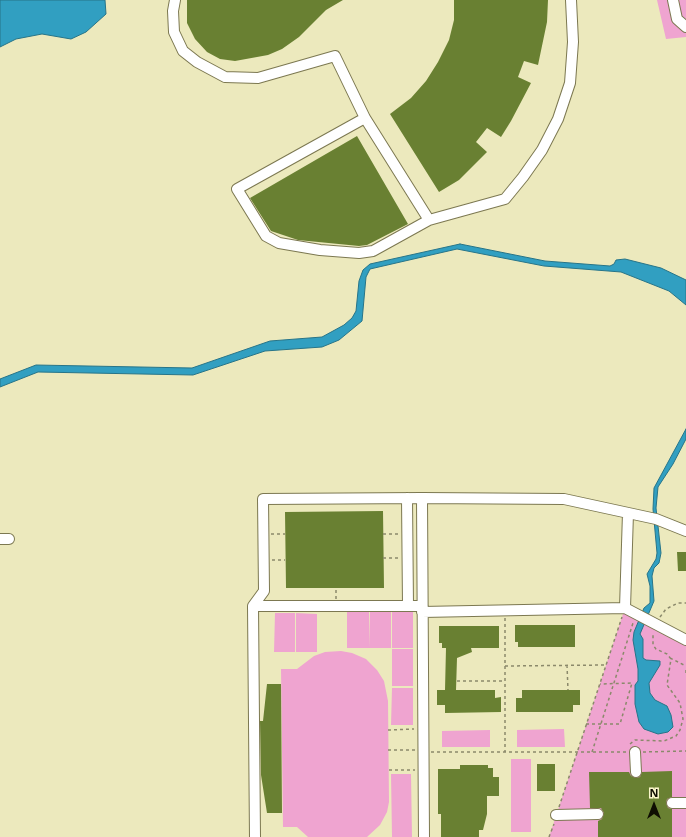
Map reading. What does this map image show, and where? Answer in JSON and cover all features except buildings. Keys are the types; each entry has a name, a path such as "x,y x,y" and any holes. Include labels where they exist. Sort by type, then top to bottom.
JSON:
{"street":[{"path":"175,0 173,11 174,32 183,50 197,62 225,77 258,78 335,56 365,118 429,220"},
{"path":"365,118 238,189 266,236 279,243 320,250 359,253 373,251 429,220 505,199 542,150 558,119 570,83 573,42 571,0"},
{"path":"673,0 677,19 686,27"},
{"path":"407,498 408,606"},
{"path":"422,498 424,837"},
{"path":"255,837 253,606 264,591 263,499 564,499 656,519 686,531"},
{"path":"625,608 628,513"},
{"path":"253,606 408,606 422,609 504,610 625,608 686,640"},
{"path":"635,752 636,772"},
{"path":"672,803 686,803"},
{"path":"556,815 598,814"}],"path":[{"path":"263,534 285,534"},
{"path":"383,534 408,534"},
{"path":"383,558 408,558"},
{"path":"264,560 285,560"},
{"path":"686,603 678,603 666,609 655,624 652,640 653,645 670,658 686,666"},
{"path":"549,837 625,608"},
{"path":"504,610 505,752"},
{"path":"592,752 636,614"},
{"path":"624,752 635,740 664,741 676,736 680,730 683,719 680,703 667,685 670,658"},
{"path":"567,665 568,690"},
{"path":"505,666 606,665"},
{"path":"686,670 686,675"},
{"path":"457,681 505,681"},
{"path":"586,724 620,724 632,684 600,684"},
{"path":"388,730 423,729"},
{"path":"388,750 577,753 686,751"},
{"path":"389,770 423,770"}],"shaded area":[{"path":"657,0 686,0 686,37 666,39"},
{"path":"625,608 686,640 686,837 549,837"},
{"path":"347,611 369,611 369,648 347,648"},
{"path":"370,611 391,611 391,648 369,648"},
{"path":"392,611 413,611 413,648 392,648"},
{"path":"275,613 295,613 295,652 274,652"},
{"path":"296,613 317,614 317,652 296,652"},
{"path":"392,649 413,649 413,686 392,686"},
{"path":"341,651 352,653 366,659 377,670 384,681 388,701 389,802 387,812 380,825 367,837 308,837 297,827 283,827 281,669 297,669 314,656 325,652"},
{"path":"392,688 413,688 413,725 391,725"},
{"path":"564,729 565,747 517,747 517,730"},
{"path":"490,730 490,747 442,747 442,731"},
{"path":"511,759 531,759 531,832 511,832"},
{"path":"391,774 411,774 412,837 392,837"}],"water":[{"path":"0,0 105,0 106,14 86,32 71,39 42,34 16,39 0,47"},
{"path":"460,244 545,261 610,266 614,264 616,260 625,259 661,268 686,280 686,305 669,291 621,272 544,266 457,249 370,269 366,277 362,321 339,340 322,347 265,351 193,375 38,372 0,387 0,379 36,365 192,368 270,341 322,337 344,325 352,318 356,311 359,281 363,270 370,264"},
{"path":"686,429 686,439 673,464 658,487 656,508 661,553 659,563 654,568 652,576 654,601 640,634 643,639 643,658 646,660 660,661 660,665 649,683 650,693 655,700 667,706 671,715 673,727 668,732 658,734 644,729 639,722 635,704 635,685 638,681 638,669 633,640 634,632 644,608 650,603 650,586 647,574 656,559 657,553 653,509 654,488"}]}
